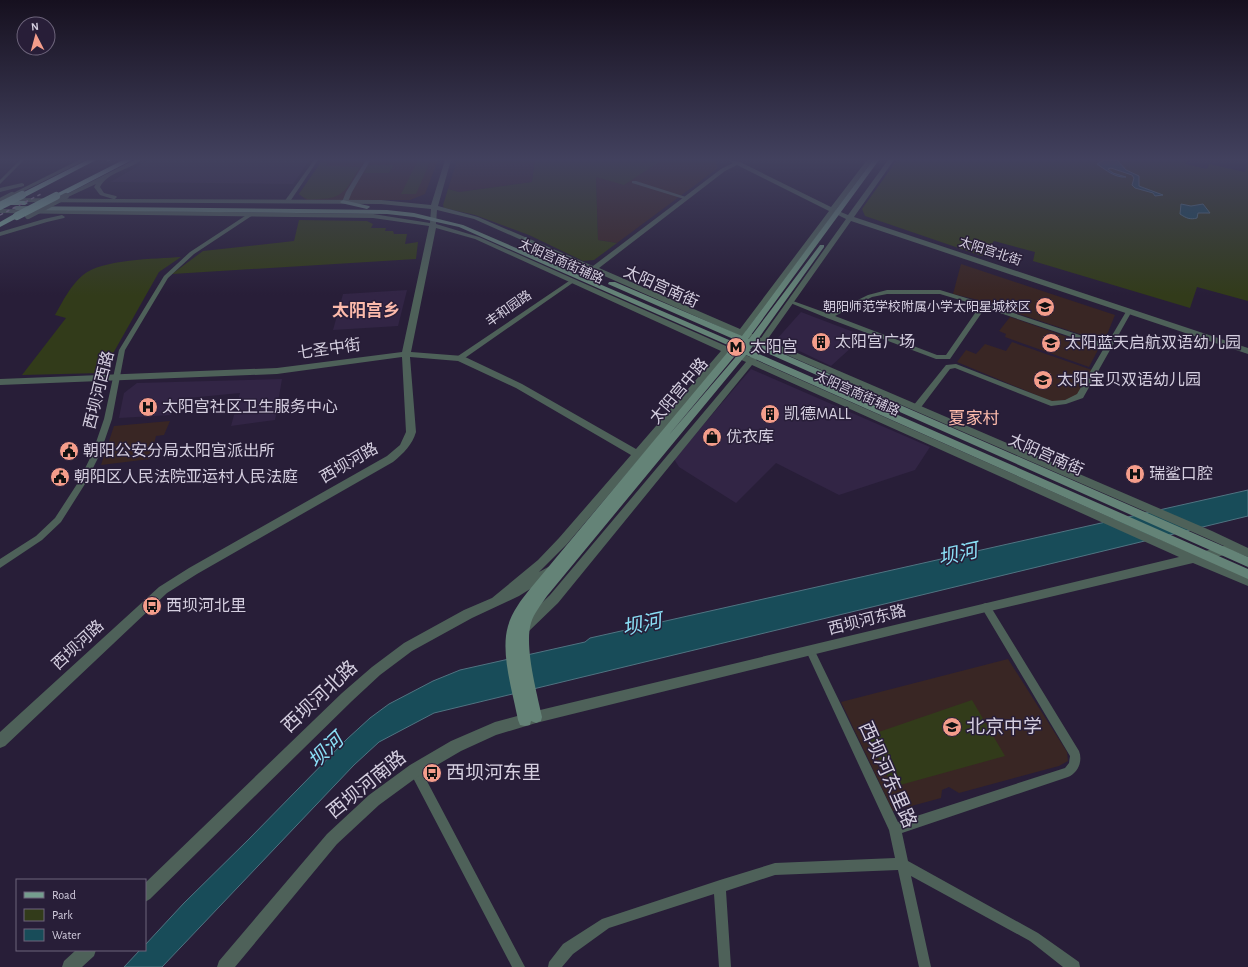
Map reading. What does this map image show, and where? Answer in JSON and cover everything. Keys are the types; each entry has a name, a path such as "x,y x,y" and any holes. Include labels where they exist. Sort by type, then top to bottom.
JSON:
{"highway":[{"path":"0,225 38,205"}],"main road":[{"name":"太阳宫南街","path":"11,205 16,208 387,212 434,216 470,229 599,285 743,344 1248,562"},
{"name":"太阳宫南街","path":"207,205 367,207 434,216 477,225 538,251 590,270"},
{"path":"358,205 367,207"},
{"name":"太阳宫中路","path":"518,643 513,629 520,613 534,592 657,450 692,414 846,205"},
{"name":"太阳宫中路","path":"840,215 848,205"},
{"path":"346,211 373,216"},
{"path":"526,239 538,251"},
{"path":"599,285 629,306"},
{"name":"太阳宫中路","path":"518,643 530,613 543,593 743,344"},
{"name":"太阳宫南街","path":"752,358 1100,508 1248,574"},
{"path":"518,643 529,713"}],"street":[{"path":"0,233 52,205"},
{"name":"太阳宫南街","path":"393,205 434,216 476,218 526,239 743,344 916,408 1201,530 1236,548"},
{"name":"西坝河路","path":"0,741 121,627 163,590 193,571 370,470 402,449 409,441 411,432 406,354 437,205"},
{"path":"590,270 676,205"},
{"name":"太阳宫北街","path":"821,205 840,215 1248,351"},
{"name":"太阳宫中路","path":"494,603 542,562 563,541 637,454 743,344 791,302 805,282 845,205"},
{"name":"太阳宫中路","path":"743,344 784,275 850,205"},
{"path":"250,215 258,211"},
{"name":"太阳宫南街辅路","path":"0,212 373,216 401,219 434,216 477,238 629,306 743,344 752,358 1192,558"},
{"path":"31,216 31,220 34,221 64,217 154,216 184,214"},
{"name":"西坝河西路","path":"0,564 39,538 58,520 82,482 96,454 108,419 122,350 166,277 192,253 250,215"},
{"path":"0,233 46,220"},
{"path":"784,275 802,267 805,282"},
{"name":"丰和园路","path":"460,358 572,281"},
{"path":"829,317 870,296 887,292 940,292 984,304 1108,347"},
{"path":"791,302 936,357 948,357 984,304"},
{"path":"916,408 948,367 956,366 1051,404 1066,402 1080,396 1129,312"},
{"name":"太阳宫中路","path":"524,628 554,599 752,358 743,344"},
{"name":"七圣中街","path":"0,382 277,372 406,354 460,358 519,386 637,454"},
{"path":"692,414 703,419"},
{"path":"625,468 657,450"},
{"path":"654,478 657,450"},
{"path":"1236,548 1248,553"},
{"name":"西坝河东路","path":"529,713 810,650 1236,548"},
{"path":"1192,558 1248,582"},
{"name":"西坝河北路","path":"146,893 347,697 376,671 408,647 468,614 494,603 552,570"},
{"path":"895,830 1068,772 1074,766 1076,755 986,607"},
{"name":"西坝河东里路","path":"810,650 895,830 901,864 925,967"},
{"name":"西坝河南路","path":"225,967 348,822 374,800 415,770 476,736 529,713"},
{"path":"415,770 519,967"},
{"path":"554,967 568,948 606,923 775,869 901,864 1034,937 1074,967"},
{"path":"720,886 725,967"},
{"path":"70,967 87,951"}],"shaded area":[{"path":"597,205 668,205 617,243 598,240"},
{"name":"朝阳师范学校附属小学太阳星城校区","path":"961,264 1115,315 1104,342 974,299 953,294"},
{"path":"407,290 398,326 333,330 343,294"},
{"name":"太阳宫广场","path":"801,312 864,336 831,366 776,340"},
{"name":"太阳蓝天启航双语幼儿园","path":"1010,317 1099,348 1089,367 1005,337 1006,334 999,331"},
{"name":"太阳宝贝双语幼儿园","path":"1012,342 1092,370 1077,396 1053,402 957,362 966,350 976,354 985,344 1006,351"},
{"name":"凯德MALL","path":"751,369 930,447 915,470 839,495 776,463 736,503 679,467 674,459"},
{"name":"太阳宫社区卫生服务中心","path":"282,379 275,420 231,426 240,393 178,399 171,415 119,418 124,393 137,383"},
{"path":"170,421 164,435 156,436 150,459 101,465 114,426"},
{"name":"北京中学","path":"1008,659 1067,752 1068,761 1059,766 959,793 949,787 942,790 941,798 893,811 841,702"}],"green space":[{"path":"443,205 597,205 598,240 617,243 594,260 583,261 529,235 475,215 444,208"},
{"path":"865,205 1248,205 1248,301 1197,287 1190,308 1033,261 1035,252 994,241 982,256 865,216 862,209"},
{"path":"299,220 367,221 373,224 371,228 386,228 385,231 393,231 394,234 407,234 405,244 418,242 416,259 172,274 203,251 294,241"},
{"path":"181,257 159,272 102,373 22,375 66,318 55,315 78,279 83,275 103,266 116,263 144,259"},
{"path":"972,700 1005,756 893,787 867,736"}],"water":[{"path":"1181,205 1204,205 1210,213 1198,213 1197,218 1192,219 1184,217 1180,214"},
{"path":"1248,490 1248,516 434,713 379,742 354,765 162,967 124,967 139,951 146,951 146,944 184,903 347,739 370,718 389,704 433,681 460,670 585,642 590,638"}],"railway":[{"path":"0,215 19,205"}],"place":[{"name":"朝阳师范学校附属小学太阳星城校区","path":"1045,307"},
{"name":"太阳宫广场","path":"821,342"},
{"name":"太阳蓝天启航双语幼儿园","path":"1051,343"},
{"name":"太阳宫","path":"736,347"},
{"name":"太阳宝贝双语幼儿园","path":"1043,380"},
{"name":"太阳宫社区卫生服务中心","path":"148,407"},
{"name":"凯德MALL","path":"770,414"},
{"name":"优衣库","path":"712,437"},
{"name":"朝阳公安分局太阳宫派出所","path":"69,451"},
{"name":"瑞鲨口腔","path":"1135,474"},
{"name":"朝阳区人民法院亚运村人民法庭","path":"60,477"},
{"name":"西坝河北里","path":"152,606"},
{"name":"北京中学","path":"952,727"},
{"name":"西坝河东里","path":"432,773"}],"district":[{"name":"太阳宫乡","path":"366,310"},
{"name":"夏家村","path":"974,418"}],"water label":[{"name":"坝河","path":"958,555"},
{"name":"坝河","path":"642,625"},
{"name":"坝河","path":"326,751"}]}
